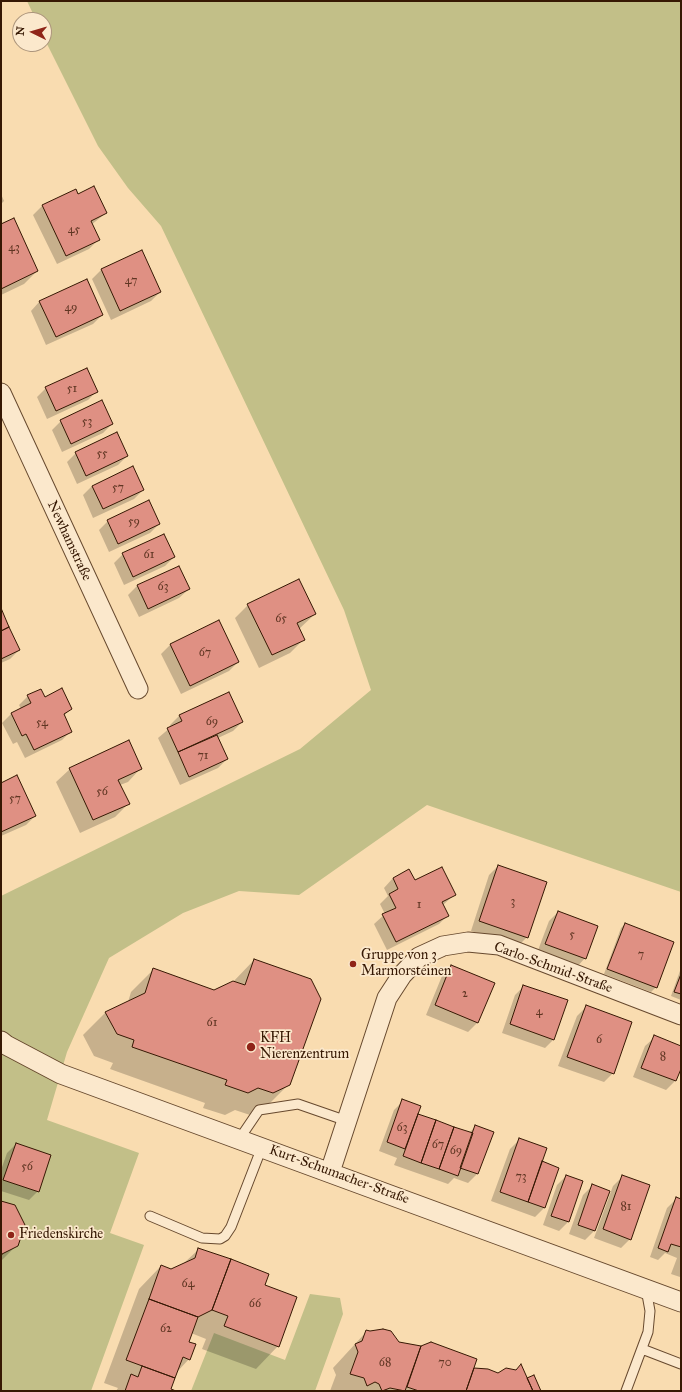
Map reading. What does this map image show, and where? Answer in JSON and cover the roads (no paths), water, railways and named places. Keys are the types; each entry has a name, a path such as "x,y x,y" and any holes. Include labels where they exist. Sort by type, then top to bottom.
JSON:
{"street":[{"name":"Newhamstraße","path":"1,393 138,689"},
{"name":"Carlo-Schmid-Straße","path":"330,1172 387,998 402,975 419,957 443,946 468,942 499,945 681,1015"},
{"name":"Kurt-Schumacher-Straße","path":"1,1041 61,1074 240,1138 681,1302"}],"lane":[{"path":"240,1138 259,1110 298,1104 347,1121"},
{"path":"150,1216 202,1238 220,1239 225,1236 231,1227 262,1147"},
{"path":"626,1391 648,1332 650,1311 646,1289"},
{"path":"642,1349 681,1364"}],"place":[{"name":"Gruppe von 3 Marmorsteinen","path":"353,964"},
{"name":"KFH Nierenzentrum","path":"251,1047"},
{"name":"Friedenskirche","path":"11,1235"}]}
